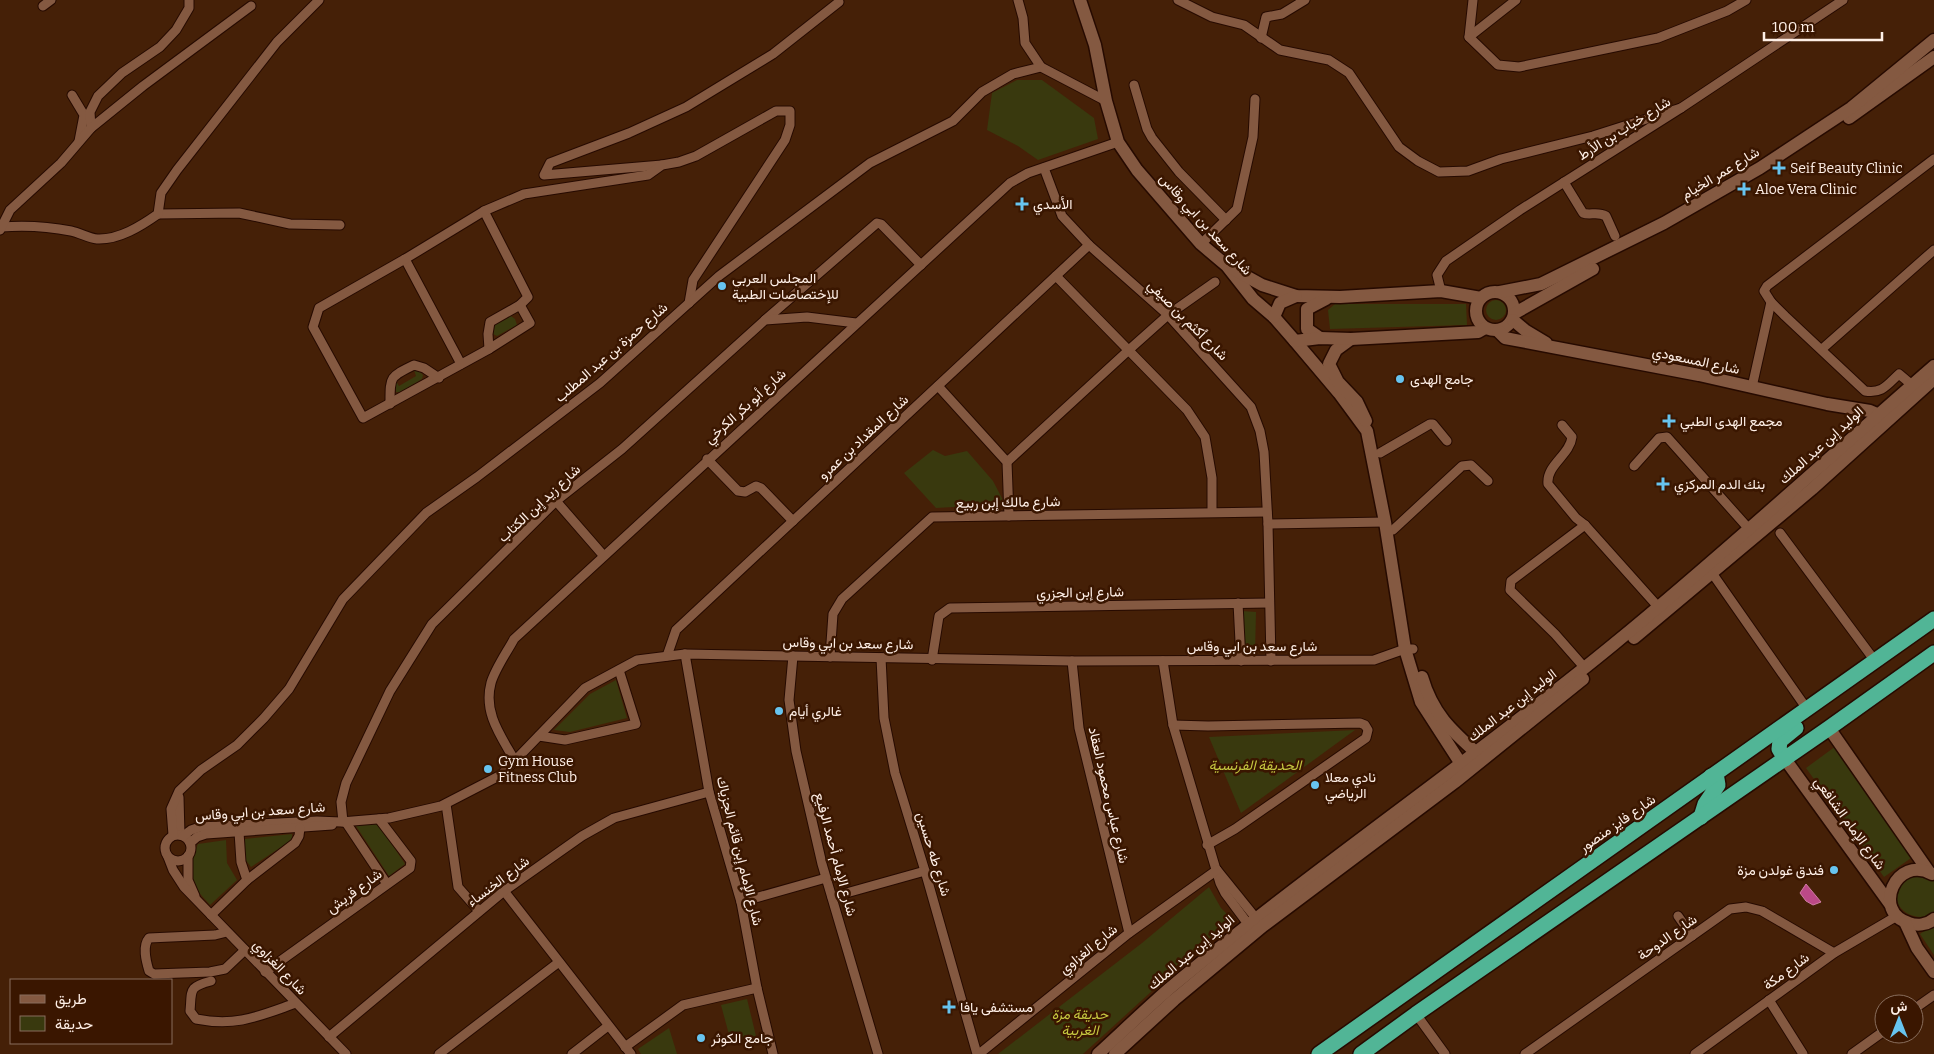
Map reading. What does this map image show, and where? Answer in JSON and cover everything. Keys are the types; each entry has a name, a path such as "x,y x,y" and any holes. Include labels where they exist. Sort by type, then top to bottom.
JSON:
{"highway":[{"name":"شارع فايز منصور","path":"1319,1054 1934,619"},
{"path":"1362,1054 1416,1014 1785,759 1934,653"},
{"path":"1785,759 1779,749 1780,741 1813,717 1820,709 1824,696"},
{"path":"1701,817 1705,804 1718,785 1717,778 1711,776"}],"street":[{"path":"43,6 51,0"},
{"path":"91,128 90,112 98,96 122,73 160,47 176,30 189,8 189,0"},
{"path":"158,214 161,193 177,170 277,42 319,0"},
{"path":"1018,0 1023,18 1025,43 1041,67 1106,101"},
{"name":"شارع سعد بن ابي وقاس","path":"1080,0 1095,45 1106,101 1118,142 1137,170 1201,244 1227,266 1252,299 1274,317 1295,341 1339,393 1366,431 1389,526"},
{"path":"1178,0 1212,17 1244,26 1280,50 1329,60 1349,73 1399,147 1418,161 1439,172 1468,171 1501,159 1593,136 1681,108"},
{"path":"1261,38 1266,17 1282,14 1305,0"},
{"path":"1469,37 1473,0"},
{"path":"1469,37 1516,0"},
{"path":"1469,37 1498,65 1519,67 1658,38 1727,11 1746,0"},
{"name":"شارع خباب بن الأرط","path":"1441,291 1437,275 1446,261 1843,0"},
{"path":"689,303 693,280 785,140 790,126 790,111 776,111 696,156 679,162 544,175 550,163 630,133 686,108 773,54 839,2"},
{"path":"1,229 10,210 61,163 91,128 143,86 251,6"},
{"name":"شارع عمر الخيام","path":"1500,292 1541,284 1664,223 1760,168 1851,108 1934,40"},
{"name":"شارع عمر الخيام","path":"1514,317 1755,180 1868,106 1934,57"},
{"name":"شارع حمزة بن عبد المطلب","path":"179,835 171,810 179,792 201,770 237,745 264,718 289,689 343,599 426,513 485,471 600,383 719,276 870,163 953,121 982,92 1013,74 1041,67"},
{"path":"1134,85 1147,129 1152,138 1179,172 1226,220"},
{"path":"72,95 84,115 78,144"},
{"path":"1201,244 1237,209 1253,137 1255,99"},
{"name":"شارع أبو بكر الكرخي","path":"515,761 494,724 488,708 491,682 514,638 1010,183 1028,173 1118,142"},
{"path":"1912,385 1899,374 1883,389 1874,393 1865,391 1771,302 1764,291 1767,286 1934,159"},
{"path":"520,305 530,323 439,378 364,418 313,327 319,308 405,260 484,211 524,194 648,175 662,165"},
{"name":"شارع أكثم بن صيفي","path":"1044,168 1062,216 1089,245 1168,315 1251,407 1260,431 1264,452 1268,524 1270,661"},
{"path":"1564,182 1582,213 1595,213 1606,216 1616,236"},
{"path":"484,211 528,297 520,305 490,322 488,334 489,349"},
{"path":"1,229 30,224 73,231 97,239 120,235 158,214 239,213 290,224 340,225"},
{"name":"شارع زيد إبن الكتاب","path":"343,822 341,802 346,783 390,691 432,624 556,501 622,449 877,222 921,265"},
{"name":"شارع المقداد بن عمرو","path":"667,656 676,630 1089,245"},
{"path":"1822,349 1934,250"},
{"path":"405,260 462,364"},
{"path":"1227,266 1262,286 1296,296 1328,298 1441,291 1481,298"},
{"path":"1056,276 1187,410 1205,437 1212,478 1212,511"},
{"path":"1007,462 1168,315 1215,282"},
{"path":"1492,329 1478,320 1476,314 1478,303 1481,298 1493,292 1500,292 1513,302 1514,317 1526,331 1551,346"},
{"path":"1274,317 1280,303 1296,296"},
{"path":"1320,338 1307,329 1307,309 1328,298"},
{"path":"1752,387 1771,302"},
{"path":"765,320 807,317 856,324"},
{"path":"1295,341 1320,338 1351,339 1478,332 1504,329 1514,317"},
{"name":"شارع المسعودي","path":"1492,329 1505,338 1752,387 1827,404 1878,421"},
{"name":"شارع سعد بن ابي وقاس","path":"1351,339 1336,350 1329,364 1338,382 1357,402 1380,453 1389,526 1409,649 1421,702 1464,768"},
{"path":"390,404 390,383 395,374 414,365 424,368 439,378"},
{"name":"الوليد إبن عبد الملك","path":"1480,756 1584,667 1712,573 1812,489 1912,385 1934,366"},
{"name":"الوليد إبن عبد الملك","path":"1098,1054 1168,990 1256,926 1480,756 1662,610 1749,530 1878,421 1934,379"},
{"path":"938,386 1007,462 1009,516"},
{"path":"1380,453 1430,424 1434,424 1447,441"},
{"path":"1562,425 1572,437 1569,447 1554,466 1548,478 1548,484 1576,518 1585,525 1662,610"},
{"path":"1634,466 1659,438 1667,437 1749,530"},
{"path":"708,459 741,492 756,486 761,488 793,521"},
{"path":"1268,524 1389,526 1462,466 1471,464 1488,481"},
{"path":"556,501 603,555"},
{"name":"شارع مالك إبن ربيع","path":"830,657 833,614 842,598 932,517 1212,511 1267,512"},
{"path":"1584,667 1555,634 1510,590 1510,586 1511,581 1585,525"},
{"path":"1780,533 1875,661"},
{"path":"1712,573 1807,709"},
{"path":"1238,603 1241,661"},
{"name":"شارع إبن الجزري","path":"932,660 939,616 950,608 1269,603"},
{"name":"شارع سعد بن ابي وقاس","path":"179,835 200,827 317,821 343,822 389,818 446,804 501,775 585,688 637,660 685,654 932,660 1374,660 1409,649"},
{"name":"شارع سعد بن ابي وقاس","path":"1409,649 1426,692 1443,720 1459,739 1480,756"},
{"name":"شارع الإمام إبن قائم الجزياك","path":"685,654 709,792 740,902 757,988 773,1054"},
{"name":"شارع الإمام أحمد الرفيع","path":"793,656 789,700 796,751 826,878 878,1054"},
{"name":"شارع طه حسين","path":"881,658 884,718 895,773 978,1054"},
{"name":"شارع عباس محمود العقاد","path":"1072,661 1079,728 1129,933"},
{"path":"1163,661 1173,725 1207,845 1217,870 1256,926"},
{"path":"539,736 565,740 636,724 619,670"},
{"path":"1173,725 1360,723 1365,725 1368,730 1366,738 1235,829 1207,845"},
{"path":"1829,728 1931,874"},
{"name":"شارع الإمام الشافعي","path":"1785,759 1901,919"},
{"name":"شارع الخنساء","path":"329,1037 504,891 582,836 614,818 709,792"},
{"path":"446,804 458,887 479,912"},
{"name":"شارع قريش","path":"265,972 410,868 412,865 411,861 378,819"},
{"path":"343,822 387,884"},
{"name":"شارع سعد بن ابي وقاس","path":"190,843 197,837 206,834 324,827 343,822"},
{"path":"211,915 247,880 295,843 299,836 300,828"},
{"path":"239,832 241,862 247,880"},
{"path":"179,835 190,843 191,850 188,856 178,861 168,857 164,851 165,843 179,835"},
{"name":"شارع الغزاوي","path":"188,856 188,880 196,898"},
{"name":"شارع الغزاوي","path":"168,857 173,870 184,887 346,1054"},
{"name":"شارع الغزاوي","path":"978,1054 1129,933 1217,870"},
{"path":"1890,904 1892,889 1900,876 1909,871 1919,870 1931,874"},
{"path":"832,897 925,871"},
{"path":"740,902 826,878"},
{"path":"504,891 628,1050 683,1005 757,988"},
{"name":"شارع الدوحة","path":"1525,1054 1730,909 1746,906 1762,911 1834,953"},
{"path":"1678,916 1692,936"},
{"path":"1901,919 1914,925 1923,924 1934,919"},
{"path":"1901,919 1934,972"},
{"name":"شارع مكة","path":"1695,1054 1834,953 1901,919"},
{"name":"الوليد إبن عبد الملك","path":"1115,1054 1256,926"},
{"path":"227,932 215,935 149,938 145,948 149,971 154,974 210,972 225,969 245,950"},
{"path":"439,1054 559,962"},
{"path":"211,982 194,987 192,992 190,1011 196,1020 212,1022 245,1021 296,1003"},
{"path":"1769,1000 1803,1054"},
{"path":"1416,1014 1445,1054"},
{"path":"572,1054 608,1026"},
{"path":"1852,1054 1874,1038"}],"green space":[{"path":"1017,80 1042,80 1094,118 1098,139 1038,160 1018,146 987,130 992,93"},
{"path":"1496,300 1503,303 1506,310 1503,317 1496,320 1489,317 1486,310 1489,303"},
{"path":"1335,304 1466,304 1467,325 1330,329 1328,310"},
{"path":"511,316 515,319 517,325 497,336 493,334 494,325"},
{"path":"417,369 423,375 422,379 400,392 396,392 395,382 399,386 416,376 414,370"},
{"path":"933,450 945,456 967,451 993,481 1005,504 936,508 904,473"},
{"path":"1242,611 1256,612 1255,652 1243,652"},
{"path":"616,680 627,718 570,732 554,730 590,694"},
{"name":"الحديقة الفرنسية","path":"1355,730 1241,813 1209,737"},
{"path":"1836,746 1914,856 1884,877 1806,768"},
{"path":"377,822 405,864 389,876 354,823"},
{"path":"292,834 292,840 251,867 245,859 245,839"},
{"path":"226,840 227,863 237,880 210,905 194,887 190,862 198,844"},
{"path":"1914,874 1934,878 1934,913 1918,917 1910,915 1899,905 1896,898 1897,891 1901,883"},
{"name":"حديقة مزة الغربية","path":"1209,887 1221,908 1236,923 1165,979 1083,1054 998,1054 1142,943"},
{"path":"1934,924 1934,955 1920,934"},
{"path":"747,999 756,1036 731,1042 721,1005"},
{"path":"669,1028 677,1054 641,1054 638,1049"}],"shaded area":[{"path":"1806,884 1821,902 1813,905 1806,901 1800,893"}],"place":[{"name":"Seif Beauty Clinic","path":"1779,168"},
{"name":"Aloe Vera Clinic","path":"1744,189"},
{"name":"الأسدي","path":"1022,204"},
{"name":"المجلس العربي للإختصاصات الطبية","path":"722,286"},
{"name":"جامع الهدى","path":"1400,379"},
{"name":"مجمع الهدى الطبي","path":"1669,421"},
{"name":"بنك الدم المركزي","path":"1663,484"},
{"name":"غالري أيام","path":"779,711"},
{"name":"Gym House Fitness Club","path":"488,769"},
{"name":"نادي معلا الرياضي","path":"1315,785"},
{"name":"فندق غولدن مزة","path":"1834,870"},
{"name":"مستشفى يافا","path":"949,1007"},
{"name":"جامع الكوثر","path":"701,1038"}]}
